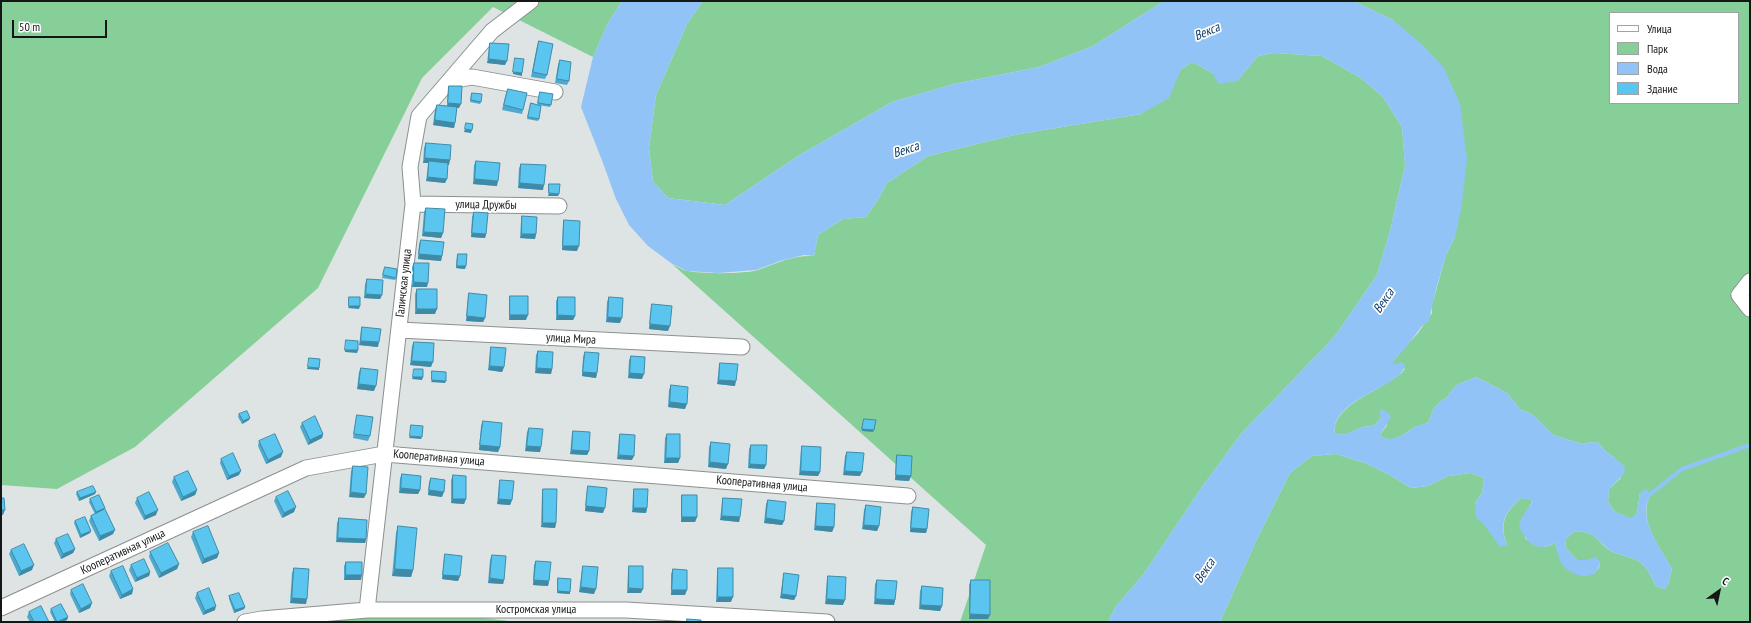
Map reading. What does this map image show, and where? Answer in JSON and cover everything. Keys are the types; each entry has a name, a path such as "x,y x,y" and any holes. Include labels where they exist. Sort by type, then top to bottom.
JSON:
{"street":[{"name":"Галичская улица","path":"367,610 413,204 410,167 419,116 492,31 531,1"},
{"path":"450,81 472,77 555,92"},
{"name":"улица Дружбы","path":"413,204 559,206"},
{"path":"1750,281 1739,295 1750,309"},
{"name":"улица Мира","path":"399,330 742,347"},
{"name":"Кооперативная улица","path":"1,608 306,468 384,454 908,496"},
{"name":"Костромская улица","path":"245,622 262,619 367,610 626,610 827,622"}],"green space":[{"path":"1,1 622,1 608,23 593,57 493,7 422,78 318,288 135,447 57,489 1,485"},
{"path":"703,1 1164,1 1093,46 1039,67 954,84 892,102 798,156 725,205 668,198 653,182 649,148 656,95 687,24"},
{"path":"1353,1 1750,1 1750,622 1220,622 1257,539 1290,473 1312,456 1336,454 1365,463 1388,474 1411,488 1428,486 1448,476 1471,473 1484,478 1482,493 1475,503 1483,523 1507,545 1504,530 1505,518 1511,508 1522,498 1533,500 1529,507 1525,538 1532,543 1543,547 1555,543 1558,552 1593,574 1599,568 1600,562 1577,560 1566,548 1565,540 1573,532 1588,533 1609,550 1635,559 1641,563 1648,571 1656,586 1665,589 1668,585 1672,569 1652,533 1646,513 1647,504 1651,494 1640,493 1637,513 1631,519 1615,512 1608,502 1609,489 1621,478 1615,458 1605,451 1599,443 1592,442 1582,444 1553,435 1533,415 1520,409 1507,393 1476,377 1456,385 1447,397 1434,408 1428,423 1415,427 1393,439 1384,438 1380,435 1387,425 1381,417 1376,424 1372,426 1363,427 1342,435 1335,433 1336,422 1342,413 1362,397 1387,383 1405,369 1393,364 1393,361 1418,333 1432,313 1432,305 1446,255 1455,237 1393,20"},
{"path":"1274,53 1322,56 1361,78 1383,97 1402,127 1405,166 1390,231 1377,275 1335,336 1241,434 1202,487 1143,575 1116,606 1108,622 960,622 986,545 671,263 684,270 694,272 734,273 758,270 792,258 814,256 818,235 843,219 866,217 887,183 928,156 1014,135 1141,114 1175,81 1181,69 1193,62 1212,73 1237,81 1258,56"},
{"path":"450,614 517,622 252,622"}],"water":[{"name":"Векса","path":"622,1 703,1 687,24 656,95 649,148 653,182 668,198 725,205 798,156 892,102 954,84 1039,67 1093,46 1164,1 1353,1 1393,20 1424,46 1444,68 1460,104 1467,159 1461,210 1455,237 1446,255 1436,289 1429,321 1422,326 1407,346 1393,361 1393,364 1401,362 1405,365 1401,373 1392,380 1354,402 1343,411 1336,421 1335,433 1342,435 1373,425 1381,417 1379,412 1382,409 1391,417 1380,435 1389,439 1398,437 1417,426 1428,423 1434,408 1447,397 1456,385 1476,377 1507,393 1520,409 1533,415 1553,435 1582,444 1592,442 1599,443 1605,451 1625,467 1624,474 1609,489 1608,502 1615,512 1631,518 1637,513 1640,493 1646,489 1651,495 1647,504 1646,513 1648,523 1657,543 1672,569 1668,585 1665,589 1656,586 1648,571 1641,563 1632,558 1615,553 1604,546 1593,535 1581,532 1573,532 1565,540 1566,548 1577,560 1587,560 1596,557 1600,562 1598,569 1589,576 1572,573 1566,569 1561,562 1555,543 1542,547 1537,546 1533,545 1525,537 1519,526 1522,517 1533,501 1522,498 1507,513 1503,524 1503,531 1507,545 1500,547 1483,523 1476,518 1475,503 1482,493 1484,478 1471,473 1448,476 1428,486 1411,488 1388,474 1365,463 1336,454 1312,456 1290,473 1257,539 1220,622 1108,622 1116,606 1143,575 1202,487 1241,434 1335,336 1377,275 1390,231 1405,166 1402,127 1383,97 1361,78 1322,56 1274,53 1258,56 1237,81 1219,84 1212,73 1193,62 1181,69 1169,98 1141,114 1014,135 928,156 887,183 866,217 843,219 818,235 814,256 804,255 780,261 756,270 718,273 687,271 671,263 648,246 629,225 616,199 581,107 593,57 608,23"}],"building":[{"path":"539,41 553,44 547,75 533,72"},
{"path":"490,43 509,44 507,61 489,59"},
{"path":"515,58 524,59 522,73 513,72"},
{"path":"560,60 571,62 569,81 557,79"},
{"path":"449,86 462,86 461,104 448,103"},
{"path":"508,89 527,93 523,110 504,105"},
{"path":"540,92 553,94 551,105 538,103"},
{"path":"472,93 482,94 481,102 471,100"},
{"path":"531,103 541,106 539,119 528,117"},
{"path":"437,105 457,107 455,123 435,120"},
{"path":"466,123 473,124 472,130 465,129"},
{"path":"426,143 451,145 450,160 425,158"},
{"path":"429,161 448,163 447,179 428,177"},
{"path":"476,161 500,163 498,181 475,179"},
{"path":"521,164 546,165 544,185 520,183"},
{"path":"549,184 560,184 559,194 549,193"},
{"path":"426,208 445,209 443,233 424,232"},
{"path":"474,212 488,213 486,234 472,233"},
{"path":"522,216 537,217 536,234 522,234"},
{"path":"564,220 580,221 579,246 563,246"},
{"path":"421,240 444,242 442,256 419,254"},
{"path":"458,254 467,254 466,266 457,266"},
{"path":"414,263 429,263 428,283 414,282"},
{"path":"385,267 397,269 396,278 383,275"},
{"path":"367,279 383,280 382,295 366,294"},
{"path":"417,289 437,289 437,309 417,309"},
{"path":"469,293 487,295 485,318 467,316"},
{"path":"510,296 528,296 528,315 510,315"},
{"path":"349,297 360,297 360,306 349,306"},
{"path":"558,297 575,297 575,316 558,315"},
{"path":"609,297 623,298 622,318 608,317"},
{"path":"652,304 672,306 670,326 650,324"},
{"path":"362,327 381,329 379,342 361,341"},
{"path":"346,340 358,341 358,350 345,350"},
{"path":"414,342 434,343 433,362 412,361"},
{"path":"491,347 506,348 504,367 490,366"},
{"path":"538,351 553,352 552,369 537,368"},
{"path":"585,352 599,353 597,373 583,372"},
{"path":"631,356 645,357 644,374 630,373"},
{"path":"309,358 320,359 319,368 308,367"},
{"path":"720,363 738,364 736,381 719,380"},
{"path":"361,368 378,370 376,386 359,384"},
{"path":"414,369 423,369 423,377 413,377"},
{"path":"432,371 446,372 446,381 432,380"},
{"path":"671,385 688,387 687,404 670,402"},
{"path":"247,411 250,418 243,421 239,414"},
{"path":"357,415 373,417 370,436 354,434"},
{"path":"315,416 323,434 310,440 302,423"},
{"path":"864,419 876,420 874,430 862,429"},
{"path":"483,421 502,423 500,447 480,445"},
{"path":"411,425 423,426 422,437 410,436"},
{"path":"529,428 543,429 541,447 527,446"},
{"path":"573,431 590,432 589,451 572,450"},
{"path":"275,434 283,452 268,460 259,441"},
{"path":"620,434 635,435 634,456 619,455"},
{"path":"667,434 680,434 680,458 666,458"},
{"path":"711,442 730,444 728,464 710,462"},
{"path":"751,445 767,445 766,465 750,464"},
{"path":"802,446 821,447 820,472 801,471"},
{"path":"847,452 864,453 862,472 845,471"},
{"path":"233,453 241,471 229,476 221,459"},
{"path":"897,455 912,456 911,476 896,475"},
{"path":"353,466 368,467 366,494 351,492"},
{"path":"188,471 197,490 183,497 174,477"},
{"path":"402,474 421,476 420,490 401,488"},
{"path":"453,475 466,476 466,499 453,499"},
{"path":"431,478 445,480 444,492 429,490"},
{"path":"500,480 514,481 512,500 499,499"},
{"path":"93,486 96,492 80,498 77,492"},
{"path":"588,486 607,488 605,508 586,506"},
{"path":"543,489 557,489 556,523 543,523"},
{"path":"634,489 648,489 647,508 634,508"},
{"path":"288,491 296,507 284,513 276,497"},
{"path":"149,492 158,510 145,516 137,498"},
{"path":"99,495 105,508 96,512 90,499"},
{"path":"682,495 697,495 697,517 682,517"},
{"path":"1,498 4,498 5,510 1,510"},
{"path":"723,498 742,499 740,517 722,516"},
{"path":"768,500 786,502 784,521 766,518"},
{"path":"817,503 835,504 834,527 816,526"},
{"path":"866,505 881,507 879,526 864,525"},
{"path":"913,507 929,509 927,529 911,528"},
{"path":"105,509 115,530 100,536 91,516"},
{"path":"85,517 91,531 81,535 75,521"},
{"path":"339,518 367,520 366,539 338,538"},
{"path":"208,526 219,553 204,559 193,532"},
{"path":"398,526 417,528 413,570 395,569"},
{"path":"68,534 75,549 63,554 56,539"},
{"path":"168,543 179,564 161,573 150,552"},
{"path":"24,544 34,565 21,571 11,550"},
{"path":"445,554 462,556 460,576 443,575"},
{"path":"492,555 506,556 504,580 490,578"},
{"path":"144,559 150,572 137,578 131,565"},
{"path":"536,561 551,562 549,581 534,580"},
{"path":"346,562 362,562 362,575 346,575"},
{"path":"123,566 133,589 122,595 111,571"},
{"path":"583,566 598,567 596,589 581,587"},
{"path":"629,566 643,566 643,589 629,588"},
{"path":"294,568 309,569 307,599 292,598"},
{"path":"718,568 733,568 733,597 718,597"},
{"path":"673,569 687,570 687,590 672,590"},
{"path":"784,573 799,575 796,596 782,594"},
{"path":"828,576 846,577 845,600 827,599"},
{"path":"558,578 571,579 570,592 558,591"},
{"path":"877,580 897,581 895,600 876,599"},
{"path":"971,580 990,580 990,615 970,614"},
{"path":"83,584 92,603 81,609 71,590"},
{"path":"922,586 943,588 942,606 921,605"},
{"path":"209,588 216,606 205,611 197,593"},
{"path":"239,593 245,607 235,610 229,596"},
{"path":"61,604 68,617 57,622 51,609"},
{"path":"41,606 49,622 34,622 29,612"},
{"path":"687,619 701,620 701,622 687,622"}],"waterway":[{"path":"1648,496 1682,469 1750,445"}]}
